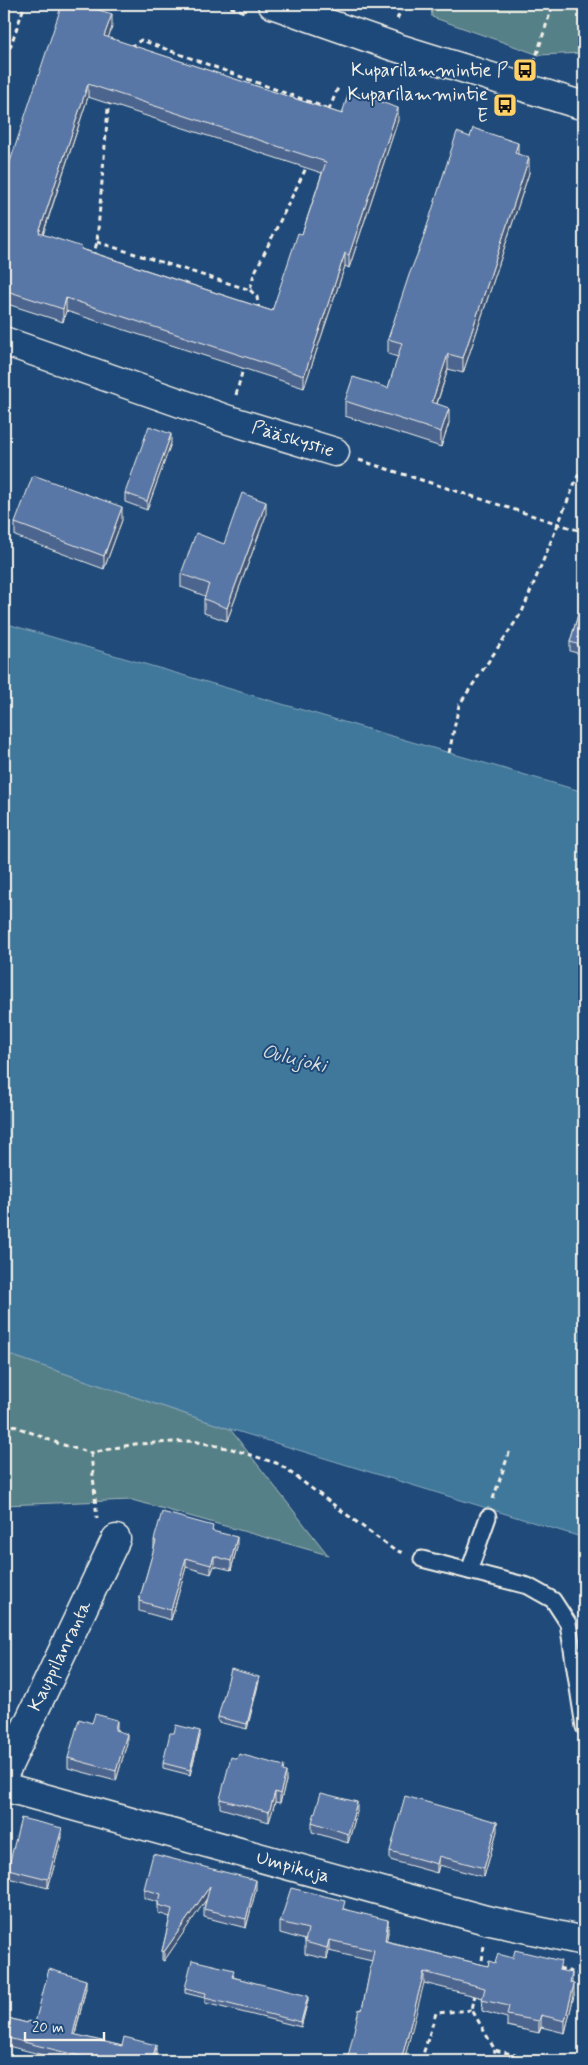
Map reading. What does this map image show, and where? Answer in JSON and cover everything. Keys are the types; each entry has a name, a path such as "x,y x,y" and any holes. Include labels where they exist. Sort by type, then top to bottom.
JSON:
{"street":[{"path":"272,4 394,47 584,106"},
{"name":"Pääskystie","path":"4,341 229,420 335,452"},
{"name":"Kauppilanranta","path":"4,1774 116,1539"},
{"name":"Umpikuja","path":"4,1787 477,1917 584,1941"}],"lane":[{"path":"469,1571 488,1517"},
{"path":"422,1559 528,1586 553,1600 568,1623 584,1727"}],"path":[{"path":"4,65 24,4"},
{"path":"395,22 404,4"},
{"path":"534,63 553,4"},
{"path":"126,56 130,47 141,40 329,109"},
{"path":"326,118 339,85"},
{"path":"92,260 97,242 108,110 111,100"},
{"path":"250,290 254,274 302,180 308,162"},
{"path":"97,242 250,290 258,297 260,310 257,319"},
{"path":"229,420 245,363"},
{"name":"Pääskystie","path":"335,452 584,532"},
{"path":"449,753 459,705 522,612 584,461"},
{"path":"4,1422 60,1444 91,1453 135,1444 193,1440 279,1464 394,1550 422,1559"},
{"path":"488,1517 510,1450"},
{"path":"91,1453 98,1524 116,1539"},
{"path":"480,1972 484,1948 492,1950"},
{"path":"554,1967 584,1976"},
{"path":"476,1991 472,2010 495,2050 492,2061"},
{"path":"421,2061 436,2013 472,2010"},
{"path":"495,2050 539,2061"}],"green space":[{"path":"431,4 584,4 584,53 539,55 432,17"},
{"path":"4,1353 230,1429 328,1555 132,1500 4,1505"}],"water":[{"name":"Oulujoki","path":"4,623 584,792 584,1538 230,1429 4,1353"}],"building":[{"path":"62,4 79,4 112,14 104,36 342,114 349,91 398,108 349,255 345,253 304,376 66,298 63,309 4,290 4,180","holes":["88,84 326,162 302,234 298,233 272,311 81,249 82,247 39,233"]},
{"path":"473,128 518,143 515,153 529,158 463,358 448,354 432,402 449,408 441,432 345,401 353,377 388,388 402,343 388,339 421,245 457,132 470,137"},
{"path":"149,426 171,434 147,501 125,493"},
{"path":"33,475 122,507 104,556 15,523"},
{"path":"242,493 266,502 227,608 204,599 209,584 181,574 196,533 224,544"},
{"path":"584,594 584,646 570,642"},
{"path":"162,1512 213,1526 212,1531 237,1537 231,1561 214,1556 211,1565 186,1558 171,1610 139,1601"},
{"path":"231,1669 259,1677 247,1724 218,1717"},
{"path":"95,1714 117,1720 115,1730 127,1734 116,1771 68,1758 79,1719 92,1723"},
{"path":"176,1725 200,1731 190,1770 163,1763 170,1733 174,1733"},
{"path":"239,1754 284,1766 283,1771 286,1772 280,1794 275,1792 269,1812 220,1799 231,1757 237,1759"},
{"path":"321,1793 357,1802 348,1834 312,1822"},
{"path":"405,1796 497,1822 484,1868 439,1856 437,1864 390,1851"},
{"path":"21,1818 62,1828 48,1879 8,1869"},
{"path":"153,1854 256,1880 246,1919 204,1909 210,1886 164,1952 162,1951 172,1909 158,1905 161,1894 144,1889"},
{"path":"291,1888 345,1901 343,1909 388,1920 385,1941 488,1966 489,1961 495,1963 498,1954 513,1958 515,1950 561,1961 559,1970 572,1973 570,1983 574,1984 565,2021 541,2015 539,2021 507,2015 509,2006 482,2000 485,1988 424,1972 401,2061 347,2061 359,2009 362,2010 374,1950 329,1940 327,1948 305,1942 308,1929 280,1922"},
{"path":"192,1960 234,1970 232,1977 308,1996 301,2022 205,1998 206,1993 185,1988"},
{"path":"49,1969 86,1980 73,2034 122,2046 124,2037 156,2045 152,2061 99,2061 4,2037 4,2017 27,2023 28,2021 35,2023"},
{"path":"534,2056 553,2061 532,2061"}],"place":[{"name":"Kuparilammintie P","path":"525,70"},
{"name":"Kuparilammintie E","path":"505,105"}]}
